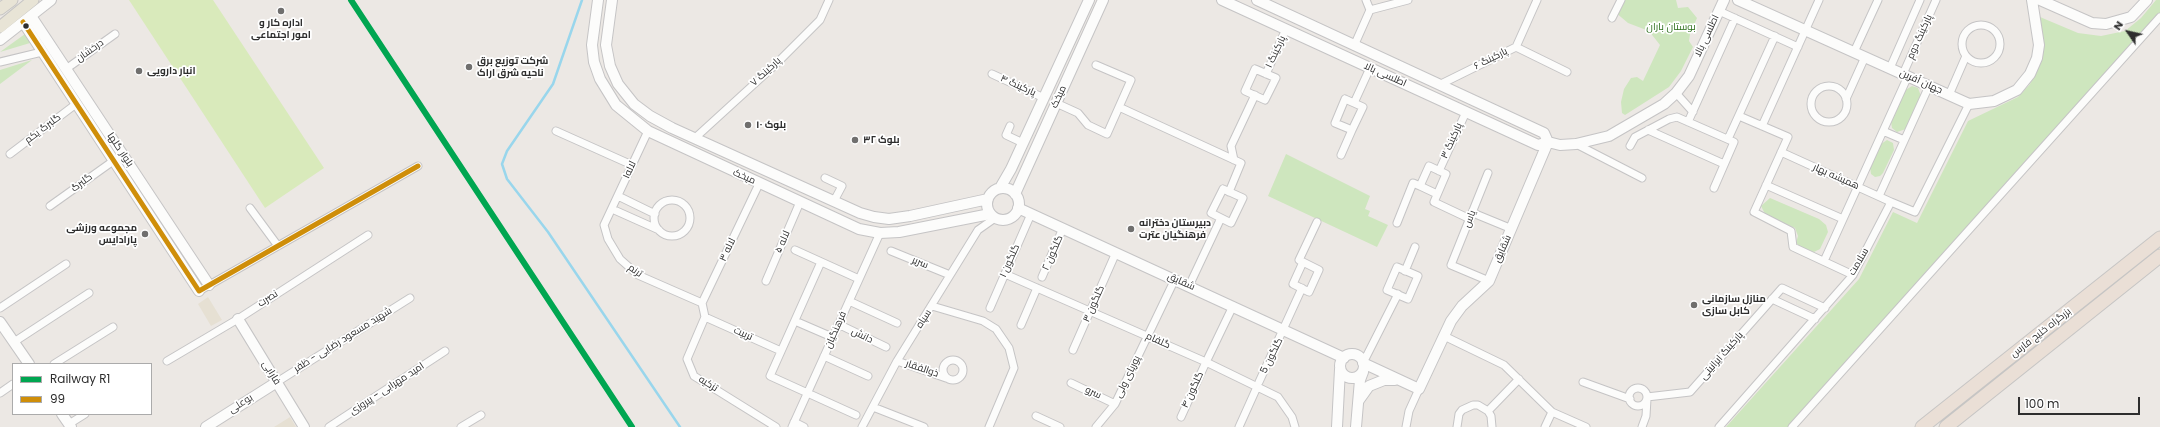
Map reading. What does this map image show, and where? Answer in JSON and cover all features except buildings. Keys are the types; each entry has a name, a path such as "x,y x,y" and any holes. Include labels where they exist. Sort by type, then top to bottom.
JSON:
{"highway":[{"name":"بزرگراه خلیج فارس","path":"1922,427 2160,238"},
{"name":"بزرگراه خلیج فارس","path":"1946,427 2160,256"}],"main road":[{"path":"0,9 12,0"},
{"path":"0,27 33,0"}],"street":[{"path":"0,40 51,0"},
{"name":"میخک","path":"598,0 592,45 594,62 600,79 616,105 648,131 759,184 859,229 880,233 899,232 992,216"},
{"name":"میخک","path":"612,0 606,45 610,66 618,84 634,104 650,116 860,213 889,219 920,214 988,199"},
{"name":"پارکینگ ۷","path":"695,138 775,65 820,20 829,0"},
{"name":"میخک","path":"1000,188 1023,143 1089,0"},
{"name":"میخک","path":"1015,194 1103,0"},
{"name":"اطلسی بالا","path":"1222,0 1538,145 1548,142 1560,145 1576,144 1609,136 1664,104 1676,93 1689,76 1724,0"},
{"name":"اطلسی بالا","path":"1257,0 1544,133 1548,142"},
{"path":"1354,46 1370,10 1366,0"},
{"path":"1370,10 1408,0"},
{"name":"پارکینگ ۶","path":"1441,84 1516,47 1537,0"},
{"path":"1612,18 1621,0"},
{"name":"جهان آفرین","path":"1738,0 1969,104"},
{"path":"1762,126 1819,0"},
{"path":"1854,52 1878,0"},
{"name":"پارکینگ دوم","path":"1890,68 1920,0"},
{"name":"پارکینگ دوم","path":"1824,262 1883,131 1936,0"},
{"path":"1892,202 1915,212 1969,104 1994,101 2017,90 2030,74 2037,58 2039,45 2032,0"},
{"path":"2040,0 2092,23 2106,24 2131,17 2147,0"},
{"path":"1719,11 1798,47"},
{"path":"1915,12 1928,18"},
{"name":"بلوار گلها","path":"31,16 209,285"},
{"path":"1792,427 2160,17"},
{"path":"1688,122 1735,18"},
{"name":"بلوار گلها","path":"22,22 199,291"},
{"path":"1949,95 1966,56 1962,45 1964,34 1968,29 1979,25 1991,27 1995,31 1998,36 1999,48 1993,58 1988,61 1976,62 1966,56"},
{"name":"پارکینگ ۱","path":"1266,74 1286,29"},
{"name":"درخشان","path":"66,68 115,34"},
{"path":"1728,140 1775,36"},
{"path":"1516,47 1567,72"},
{"path":"0,62 42,52"},
{"path":"1846,99 1839,89 1828,86 1822,87 1813,95 1811,106 1816,117 1821,120 1832,121 1842,116 1847,104 1846,99 1865,57"},
{"path":"1044,98 1078,113 1088,125 1107,134 1131,80 1096,65"},
{"path":"1354,103 1370,68"},
{"path":"1255,69 1276,78 1265,100 1255,95 1245,91 1255,69"},
{"name":"پارکینگ ۴","path":"992,74 1044,98"},
{"path":"1435,97 1441,84"},
{"path":"1879,196 1929,86"},
{"path":"1676,93 1693,112"},
{"path":"1234,160 1231,146 1255,95"},
{"path":"1341,155 1363,106 1345,99 1335,123 1352,130"},
{"name":"گلبرگ یکم","path":"10,154 76,104"},
{"path":"1119,108 1241,163 1229,192"},
{"name":"پارکینگ ۳","path":"1439,171 1466,112"},
{"path":"1739,116 1788,137 1754,212 1791,231 1793,247 1853,275"},
{"path":"1630,146 1635,136 1669,119 1677,117 1734,142 1714,188"},
{"path":"1010,126 1006,135 1023,143"},
{"path":"1648,130 1724,164"},
{"path":"556,131 632,165"},
{"name":"لاله۱","path":"612,209 648,131"},
{"path":"1883,131 1904,140"},
{"name":"شقایق","path":"1419,389 1451,321 1462,306 1489,281 1548,142"},
{"path":"1576,144 1642,178"},
{"name":"همیشه بهار","path":"1781,152 1892,202"},
{"name":"گلبرگ","path":"50,206 123,154"},
{"path":"199,291 418,166"},
{"path":"1420,186 1429,166 1446,174 1434,202 1512,229"},
{"name":"یاس","path":"1488,173 1451,265 1489,281"},
{"path":"825,178 842,186 834,201"},
{"path":"1397,223 1413,183 1437,194"},
{"name":"لاله ۳","path":"702,303 759,184"},
{"path":"1766,185 1843,219"},
{"path":"1000,188 1008,189 1015,194 1018,200 1018,208 1016,213 1006,220 992,216 987,205 988,199 992,192 1000,188"},
{"path":"1223,188 1229,192 1243,198 1231,222 1211,213 1223,188"},
{"path":"618,196 655,214"},
{"path":"612,209 670,236 682,233 689,224 689,212 682,203 671,200 661,204 655,214 654,220 660,231"},
{"name":"لاله ۵","path":"766,281 800,202"},
{"name":"سلامت","path":"1719,427 1853,275 1892,202"},
{"path":"250,208 278,246"},
{"name":"شقایق","path":"1018,208 1285,329 1344,358"},
{"name":"ترنم","path":"612,209 604,225 608,239 620,259 638,275 702,303"},
{"name":"گلگون ۱","path":"990,308 1031,214"},
{"name":"سپاه","path":"862,427 897,361 978,230 992,216"},
{"path":"1190,286 1222,218"},
{"path":"1303,262 1293,284 1309,292 1319,270 1303,262 1299,260 1317,222"},
{"name":"گلگون ۲","path":"1042,277 1064,228"},
{"name":"فرهنگیان","path":"793,425 880,233"},
{"name":"نصرت","path":"167,361 238,319 368,235"},
{"path":"1405,271 1415,247"},
{"path":"794,250 859,279"},
{"name":"سریر","path":"891,252 950,275"},
{"name":"گلگون ۳","path":"1073,350 1114,257"},
{"path":"821,262 770,376 856,416"},
{"path":"0,308 66,264"},
{"path":"1397,267 1405,271 1418,276 1408,299 1387,290 1397,267"},
{"name":"گلفام","path":"1005,274 1207,360 1258,384 1278,397 1292,417 1295,427"},
{"name":"پوریای ولی","path":"1096,427 1115,404 1175,279"},
{"path":"1021,325 1037,288"},
{"name":"گلگون 5","path":"1239,427 1285,329 1302,288"},
{"name":"پارکینگ ایرانیتی","path":"1647,398 1690,392 1782,288 1825,308"},
{"path":"14,342 89,293"},
{"path":"1340,369 1344,375 1351,378 1358,376 1398,294"},
{"name":"شهید مسعود رضایی - ظفر","path":"277,382 410,298"},
{"path":"1772,299 1815,319"},
{"path":"849,301 897,323"},
{"path":"702,303 705,317"},
{"path":"932,306 983,321 996,329 1009,348 1014,368 989,427"},
{"name":"گلگون ۴","path":"1181,417 1233,306"},
{"name":"تربیت","path":"705,317 781,351"},
{"name":"تزکیه","path":"705,317 687,359 694,376 776,427"},
{"name":"فارابی","path":"238,319 304,427"},
{"path":"795,321 832,337"},
{"path":"0,322 28,363"},
{"name":"دانش","path":"838,324 886,347"},
{"path":"56,363 113,327"},
{"path":"1444,336 1504,365 1552,412 1586,427"},
{"name":"امید مهرابی - پیروزی","path":"329,427 445,351"},
{"path":"1336,427 1340,369 1344,358 1350,354 1355,355 1363,367 1419,389 1409,411 1406,427"},
{"path":"824,356 868,376"},
{"name":"ذوالفقار","path":"897,361 946,378"},
{"path":"1356,427 1357,403 1363,367"},
{"path":"1488,411 1518,379"},
{"path":"1357,403 1369,386 1384,380 1397,380"},
{"name":"بوعلی","path":"206,427 277,382"},
{"path":"1584,382 1630,399 1633,403 1638,405 1643,404 1647,398"},
{"name":"سرو","path":"1071,383 1115,404"},
{"path":"0,393 12,385"},
{"path":"1630,399 1632,391 1637,388 1645,391 1647,398 1646,416 1642,427"},
{"path":"1457,427 1459,414 1467,406 1478,405 1488,411 1492,416 1492,427"},
{"path":"873,407 924,427"},
{"path":"1545,427 1552,412"},
{"path":"63,415 70,425 83,415"},
{"path":"461,427 481,415"},
{"path":"1036,416 1060,427"},
{"path":"793,425 804,427"}],"shaded area":[{"path":"208,297 222,320 211,326 198,304"},
{"path":"290,417 296,427 274,427"}],"green space":[{"path":"129,0 213,0 324,168 265,208"},
{"name":"بوستان باران","path":"1621,0 1676,0 1678,8 1688,7 1697,18 1690,34 1689,41 1693,47 1681,71 1669,87 1625,115 1622,113 1621,102 1624,89 1631,78 1637,77 1643,81 1660,45 1649,31 1628,23 1615,12"},
{"path":"2156,0 2160,0 2160,21 1796,427 1726,427 1859,279 1893,212 1917,223 1968,121 2018,97 2030,84 2041,62 2044,46 2040,17 2078,33 2101,36 2125,31 2141,18"},
{"path":"25,34 30,43 0,52"},
{"path":"32,60 0,84 0,70"},
{"path":"1912,86 1918,88 1921,96 1906,129 1897,132 1892,128 1891,122 1904,91"},
{"path":"1887,140 1893,143 1894,150 1883,173 1880,176 1875,177 1871,174 1870,167 1881,144"},
{"path":"1286,154 1370,196 1365,209 1370,211 1368,216 1388,225 1377,247 1268,196"},
{"path":"1770,198 1819,219 1826,225 1828,232 1820,249 1814,252 1801,247 1796,243 1798,236 1795,228 1765,214 1761,206"}],"waterway":[{"path":"582,0 553,84 507,151 502,164 507,179 548,232 680,427"}],"rail line":[{"name":"R1","path":"351,0 632,427"}],"transit line":[{"name":"99","path":"23,22 199,291 418,166"}],"place":[{"name":"اداره کار و امور اجتماعی","path":"281,11"},
{"name":"شرکت توزیع برق ناحیه شرق اراک","path":"469,67"},
{"name":"انبار دارویی","path":"139,71"},
{"name":"بلوک ۱۰","path":"748,125"},
{"name":"بلوک ۳۲","path":"855,140"},
{"name":"دبیرستان دخترانه فرهنگیان عترت","path":"1131,229"},
{"name":"مجموعه ورزشی پارادایس","path":"145,234"},
{"name":"منازل سازمانی کابل سازی","path":"1694,305"}]}
